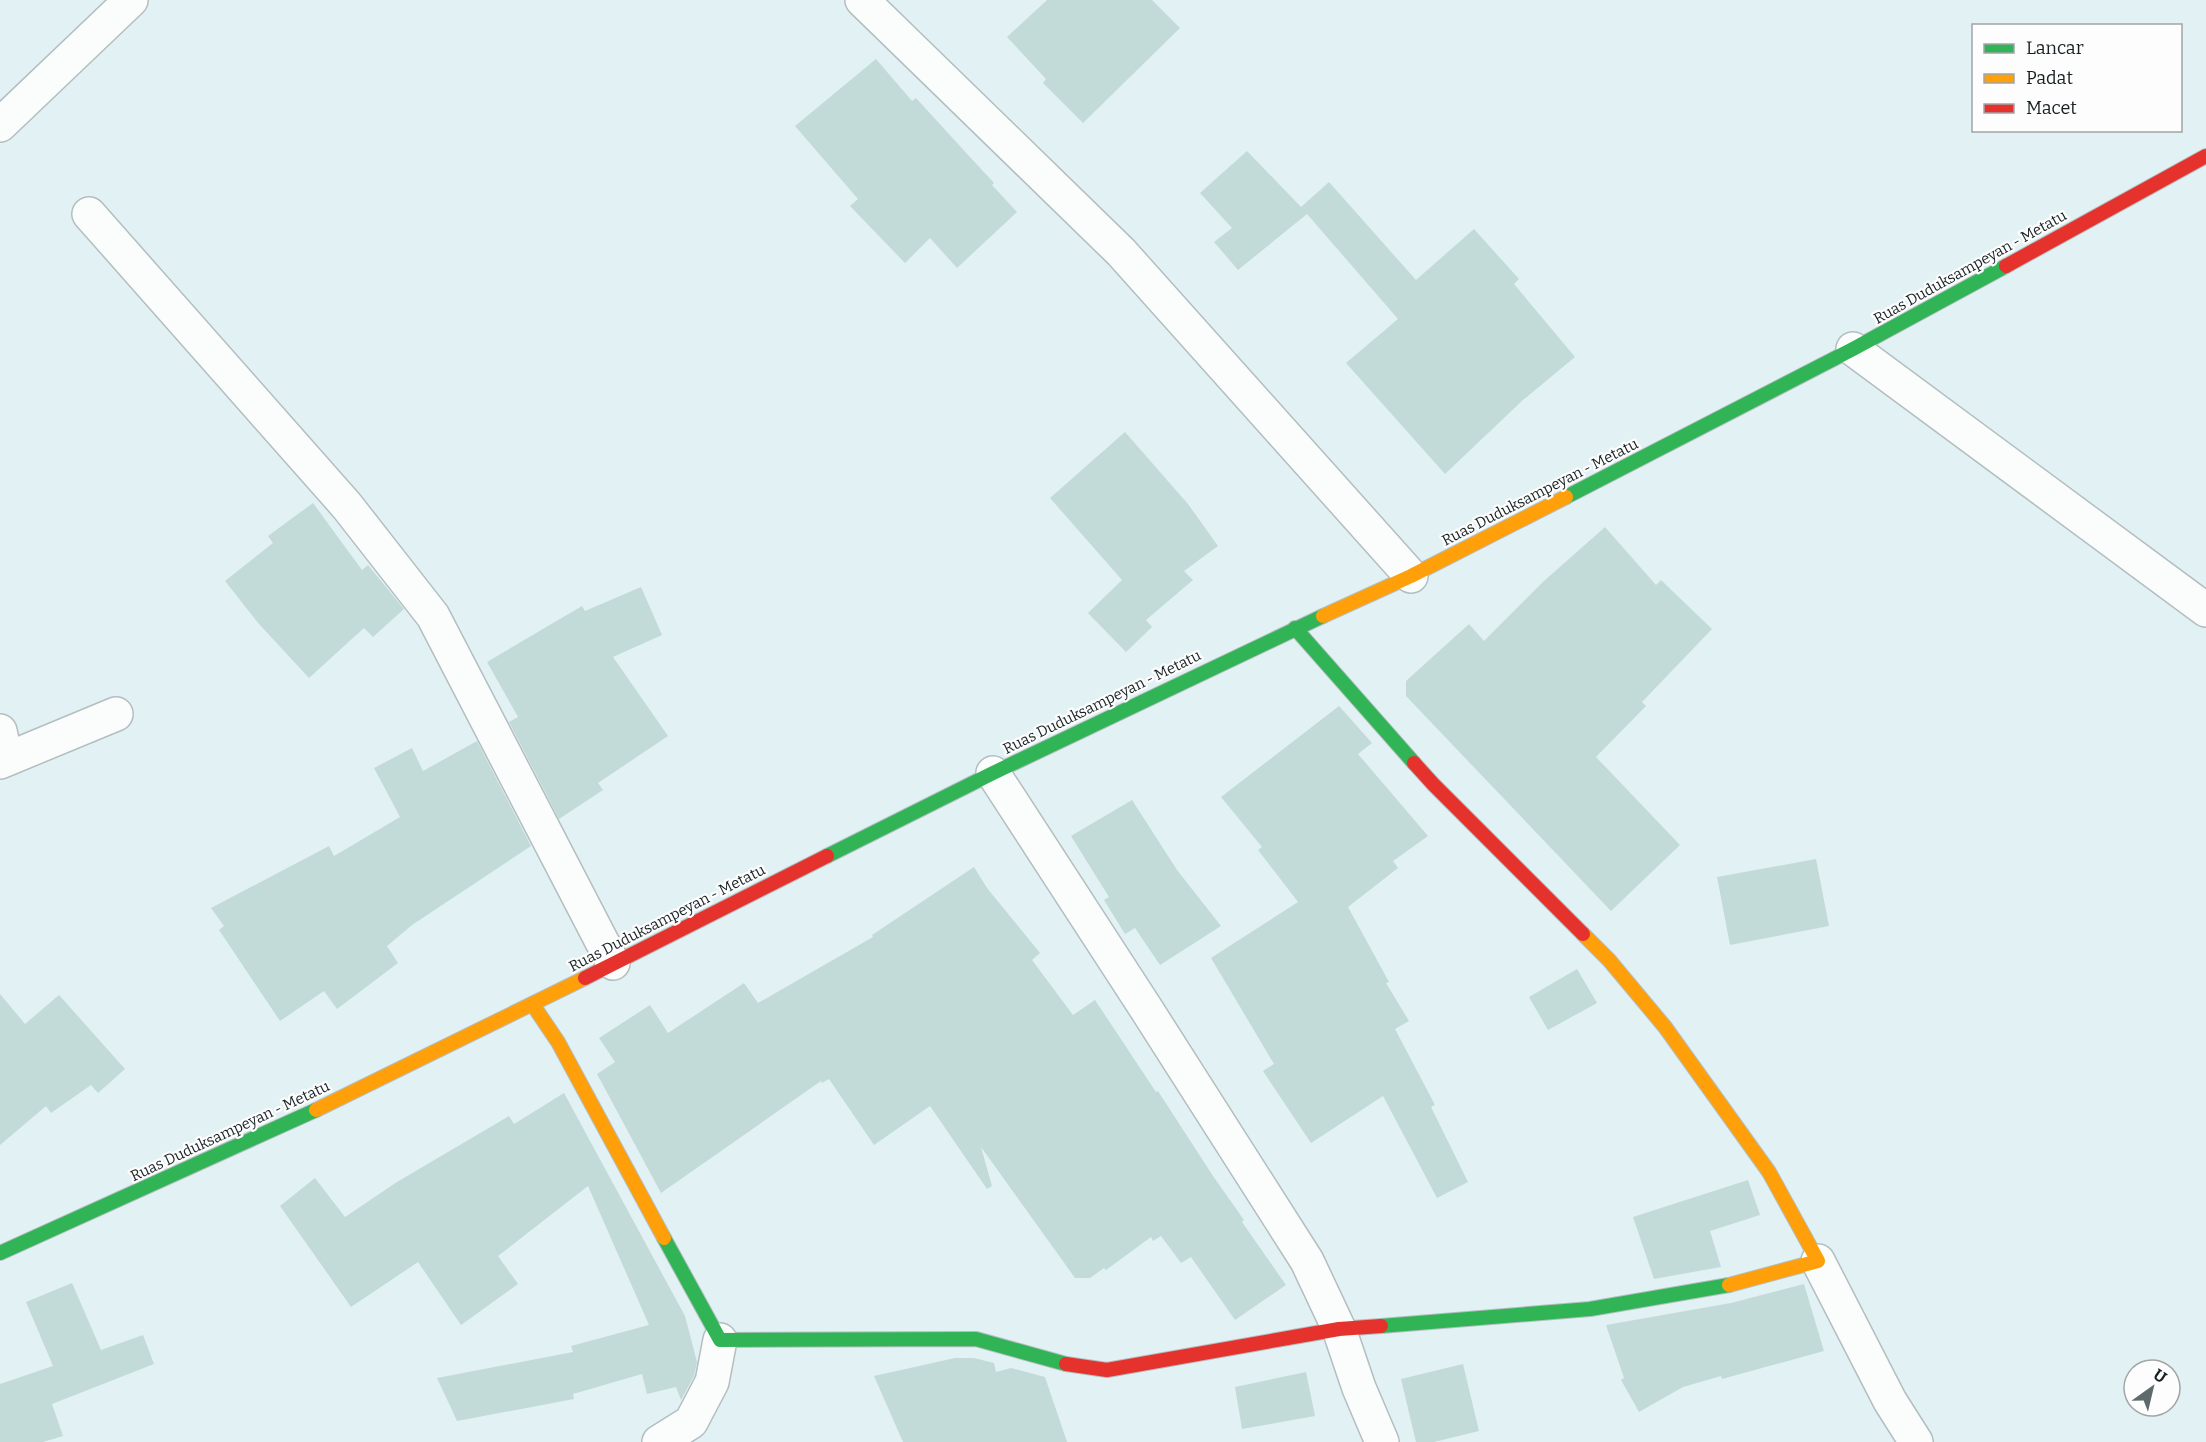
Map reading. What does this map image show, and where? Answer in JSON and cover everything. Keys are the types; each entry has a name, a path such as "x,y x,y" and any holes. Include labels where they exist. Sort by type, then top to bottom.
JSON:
{"main road":[{"name":"Ruas Duduksampeyan - Metatu","path":"0,1253 288,1124 533,1005 993,773 1295,628 1411,576 1853,349 2206,156"},
{"path":"533,1005 558,1042 720,1340 976,1339 1078,1367 1107,1370 1339,1329 1590,1310 1728,1285 1818,1261 1769,1172 1665,1027 1609,960 1537,885 1434,784 1295,628"}],"street":[{"path":"0,125 131,0"},
{"path":"862,0 1121,252 1411,576"},
{"path":"89,214 347,506 434,615 613,963"},
{"path":"1853,349 2206,610"},
{"path":"2,751 116,714"},
{"path":"993,773 1152,1016 1306,1261 1339,1329 1359,1388 1382,1442"},
{"path":"1818,1261 1890,1401 1916,1442"},
{"path":"659,1442 691,1422 712,1382 720,1340"}],"building":[{"path":"1047,0 1152,0 1180,28 1083,123 1043,83 1046,79 1007,37"},
{"path":"876,59 912,101 916,98 994,183 992,185 1017,212 957,268 930,238 905,263 850,206 858,199 795,126"},
{"path":"1247,151 1301,207 1329,182 1416,280 1474,229 1519,279 1514,284 1575,357 1523,400 1445,474 1346,363 1398,319 1307,214 1238,270 1214,242 1232,228 1200,193"},
{"path":"1125,432 1188,504 1218,546 1184,571 1193,580 1146,620 1152,627 1126,652 1088,613 1122,580 1050,498"},
{"path":"313,503 362,570 368,565 404,609 373,637 364,628 309,678 259,624 225,581 273,543 268,536"},
{"path":"1605,527 1656,585 1661,580 1712,629 1642,702 1646,706 1596,757 1680,845 1611,911 1406,696 1406,681 1469,624 1484,641 1544,581"},
{"path":"641,587 662,635 613,657 668,736 598,783 603,790 559,819 509,722 518,717 487,662 582,606 585,611"},
{"path":"1339,706 1372,743 1358,754 1428,836 1393,861 1398,868 1348,907 1389,982 1386,983 1409,1021 1395,1029 1435,1105 1431,1107 1468,1182 1437,1198 1383,1096 1311,1143 1263,1071 1274,1064 1211,958 1298,902 1258,850 1262,847 1221,797"},
{"path":"477,741 531,846 412,925 387,946 398,963 337,1009 324,991 280,1021 219,930 224,926 211,908 329,846 334,856 400,817 374,768 412,748 423,771"},
{"path":"1132,800 1177,870 1221,926 1160,965 1135,928 1125,934 1104,900 1109,897 1071,836"},
{"path":"1816,859 1829,926 1730,945 1717,877"},
{"path":"974,867 987,888 1040,953 1032,960 1073,1015 1095,1000 1286,1285 1235,1320 1191,1257 1181,1263 1161,1236 1153,1241 1151,1237 1106,1270 1104,1268 1090,1278 1075,1278 981,1147 992,1186 987,1189 930,1106 874,1145 829,1079 822,1083 821,1081 661,1193 597,1074 615,1062 599,1038 650,1005 668,1033 744,983 758,1003 873,937 872,935"},
{"path":"1577,969 1597,1003 1548,1030 1529,997"},
{"path":"0,994 25,1024 59,995 125,1069 98,1093 91,1085 51,1113 46,1106 0,1145"},
{"path":"564,1093 685,1316 697,1362 694,1376 681,1400 676,1387 647,1394 642,1374 573,1394 574,1399 457,1421 437,1378 573,1352 571,1346 649,1325 588,1186 498,1256 518,1284 461,1325 418,1262 351,1307 280,1206 315,1178 345,1217 397,1182 509,1116 514,1124"},
{"path":"1748,1180 1760,1215 1710,1231 1721,1267 1654,1279 1633,1217"},
{"path":"72,1283 101,1350 143,1335 154,1364 52,1404 63,1436 43,1442 0,1442 0,1384 53,1366 26,1302"},
{"path":"1804,1284 1824,1351 1722,1379 1721,1376 1683,1387 1639,1412 1621,1380 1624,1378 1606,1325 1731,1303"},
{"path":"955,1358 974,1358 994,1363 996,1372 1011,1368 1045,1377 1067,1442 903,1442 874,1376"},
{"path":"1463,1364 1479,1431 1434,1442 1416,1442 1401,1379"},
{"path":"1306,1372 1315,1416 1242,1429 1235,1387"}],"traffic: fast":[{"path":"1566,497 1853,349 2006,266"},
{"path":"827,856 993,773 1323,616"},
{"path":"1295,628 1414,763"},
{"path":"0,1253 316,1110"},
{"path":"664,1238 720,1340 976,1339 1066,1364"},
{"path":"1381,1326 1590,1309 1729,1285"}],"traffic: slow":[{"path":"1323,616 1411,576 1566,497"},
{"path":"1583,934 1609,960 1665,1027 1769,1172 1818,1261 1729,1285"},
{"path":"316,1110 585,978"},
{"path":"533,1005 558,1042 664,1238"}],"traffic: jam":[{"path":"2006,266 2206,156"},
{"path":"1414,763 1583,934"},
{"path":"585,978 827,856"},
{"path":"1066,1364 1107,1370 1339,1329 1381,1326"}]}
